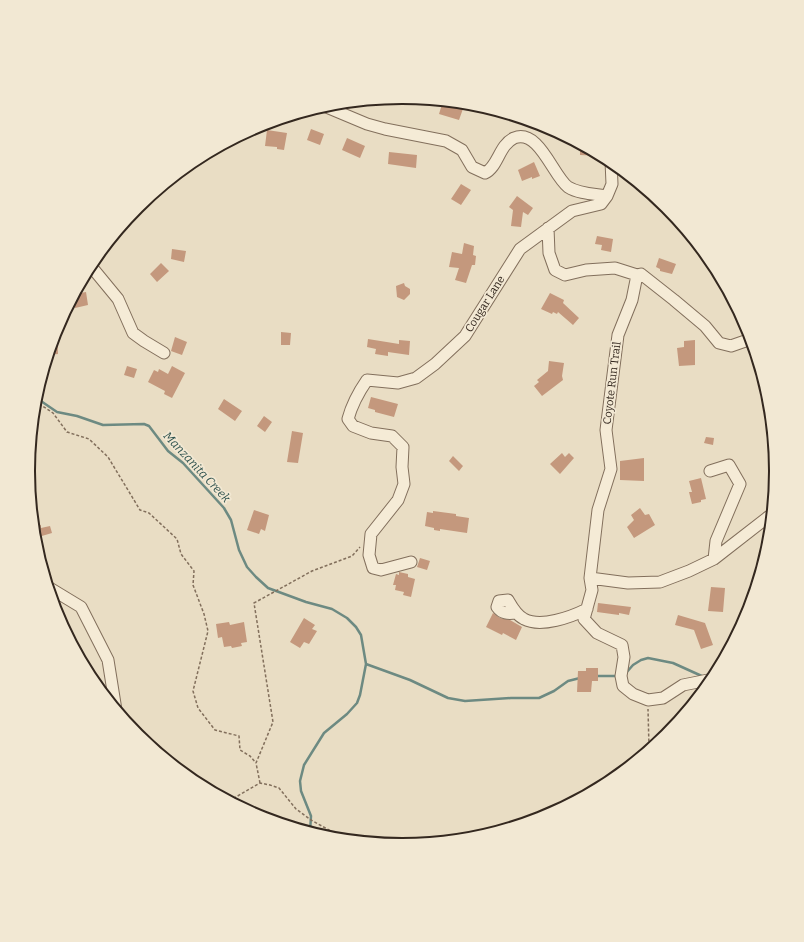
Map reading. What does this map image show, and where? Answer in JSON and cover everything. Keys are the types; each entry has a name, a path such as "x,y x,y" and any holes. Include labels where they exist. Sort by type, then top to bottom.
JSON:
{"street":[{"path":"334,110 367,124 385,129 446,141 462,150 472,167 485,172 489,171 503,147 514,138 524,137 535,142 548,159 559,178 569,187 585,193 607,196 612,184 611,170"},
{"name":"Cougar Lane","path":"371,534 398,500 404,484 402,467 403,446 392,436 371,433 353,426 348,419 351,407 359,391 367,380 398,383 416,378 435,364 465,336 520,249 572,211 601,204 607,196"},
{"path":"548,228 549,253 555,270 566,275 586,270 614,268 639,275 674,300 700,322 719,343 731,346 745,341"},
{"path":"95,271 118,299 133,333 144,342 164,353"},
{"name":"Coyote Run Trail","path":"587,609 592,590 590,578 598,510 611,469 606,430 618,334 632,300 639,275"},
{"path":"710,471 729,466 740,484 716,541 714,558"},
{"path":"590,578 628,583 660,582 689,572 714,558 766,518"},
{"path":"371,534 369,556 373,568 381,570 410,562"},
{"path":"55,592 81,607 108,660 114,698"},
{"path":"516,613 524,619 537,624 574,615 587,609"},
{"path":"587,609 584,620 597,632 622,645 624,657 621,676 623,686 633,694 648,700 663,698 683,685 704,680"}],"path":[{"path":"41,405 53,413 67,432 89,439 108,457 140,510 149,513 177,539 181,554 194,571 192,586 202,609 208,631 193,691 198,708 215,730 239,736 240,750 250,756 256,763 260,783"},
{"path":"256,763 273,722 254,603 312,571 352,556 371,534"},
{"path":"648,700 649,743"},
{"path":"235,798 260,783 279,788 296,809 330,831"}],"building":[{"path":"441,106 463,109 459,120 439,114"},
{"path":"311,129 324,134 320,145 307,140"},
{"path":"267,130 287,133 284,150 277,149 277,147 265,146"},
{"path":"347,138 365,146 360,158 342,150"},
{"path":"580,150 590,155 580,155"},
{"path":"389,152 417,155 416,168 388,164"},
{"path":"534,162 540,176 522,181 518,170"},
{"path":"461,184 471,190 461,205 451,199"},
{"path":"517,196 533,208 528,215 523,212 521,227 511,226 513,210 509,207"},
{"path":"597,236 613,239 611,252 601,250 602,245 595,244"},
{"path":"464,243 474,246 473,255 476,256 475,265 472,265 466,283 455,280 459,268 449,267 452,252 462,254"},
{"path":"172,249 186,251 184,262 171,259"},
{"path":"659,258 676,264 672,274 660,271 660,269 656,267"},
{"path":"161,263 169,271 157,282 150,274"},
{"path":"404,283 405,286 410,289 410,294 404,300 397,297 396,286"},
{"path":"86,292 88,305 75,308 75,306 81,293"},
{"path":"550,293 564,300 563,303 579,318 573,325 558,312 557,314 553,312 552,314 541,309"},
{"path":"281,332 291,333 290,345 281,345"},
{"path":"175,337 187,342 182,355 171,351"},
{"path":"368,339 399,344 399,340 410,341 409,355 388,352 388,356 375,354 376,349 367,347"},
{"path":"695,340 695,365 679,366 677,348 684,347 684,341"},
{"path":"58,344 58,354 54,354"},
{"path":"549,361 564,363 562,376 563,380 542,396 534,386 539,382 537,380 548,371"},
{"path":"127,366 137,369 134,378 124,375"},
{"path":"172,366 185,373 172,398 164,394 165,391 148,382 154,370 158,372 159,369 168,374"},
{"path":"371,397 398,404 394,417 375,412 375,410 368,408"},
{"path":"224,399 242,411 235,421 218,409"},
{"path":"264,416 272,422 265,432 257,426"},
{"path":"292,431 303,433 298,463 287,462"},
{"path":"706,437 714,438 713,445 704,443"},
{"path":"562,453 565,457 569,453 574,458 560,474 550,464"},
{"path":"453,456 463,466 459,471 449,461"},
{"path":"644,458 644,481 620,480 620,461"},
{"path":"701,478 706,499 692,504 689,492 692,492 689,481"},
{"path":"640,508 645,515 649,514 655,525 634,538 627,527 634,520 631,515"},
{"path":"254,510 269,515 265,531 261,529 259,534 247,530"},
{"path":"433,511 456,514 456,516 469,518 467,533 440,529 440,531 434,530 434,528 425,526 427,512 433,513"},
{"path":"41,525 41,528 50,526 52,533 41,536 39,526"},
{"path":"420,558 430,561 427,570 417,567"},
{"path":"399,572 408,574 408,577 415,579 411,597 403,595 404,592 395,590 396,585 393,585 396,574 399,575"},
{"path":"711,587 725,588 723,612 708,611"},
{"path":"598,603 631,607 629,615 597,612"},
{"path":"493,613 500,618 510,620 522,627 516,640 503,633 502,635 486,627"},
{"path":"678,615 705,623 713,645 701,649 694,630 675,625"},
{"path":"304,618 315,625 312,629 317,631 309,644 304,642 300,648 290,642"},
{"path":"229,622 230,625 244,622 247,642 241,643 242,646 232,648 231,646 224,647 222,637 218,638 216,624"},
{"path":"586,668 598,668 598,681 592,681 591,692 577,692 578,671 586,671"}],"waterway":[{"name":"Manzanita Creek","path":"42,401 57,412 77,416 103,425 144,424 149,426 168,451 183,463 224,508 231,520 239,550 247,567 256,577 268,588 306,602 332,609 347,618 356,627 361,635 366,664 360,695 357,703 347,714 324,733 304,765 300,781 301,791 311,816 310,826"},
{"path":"626,673 633,665 648,658 673,663 704,677"},
{"path":"366,664 410,680 448,698 465,701 539,698 554,691 568,681 580,678"},
{"path":"596,676 617,676"}]}
